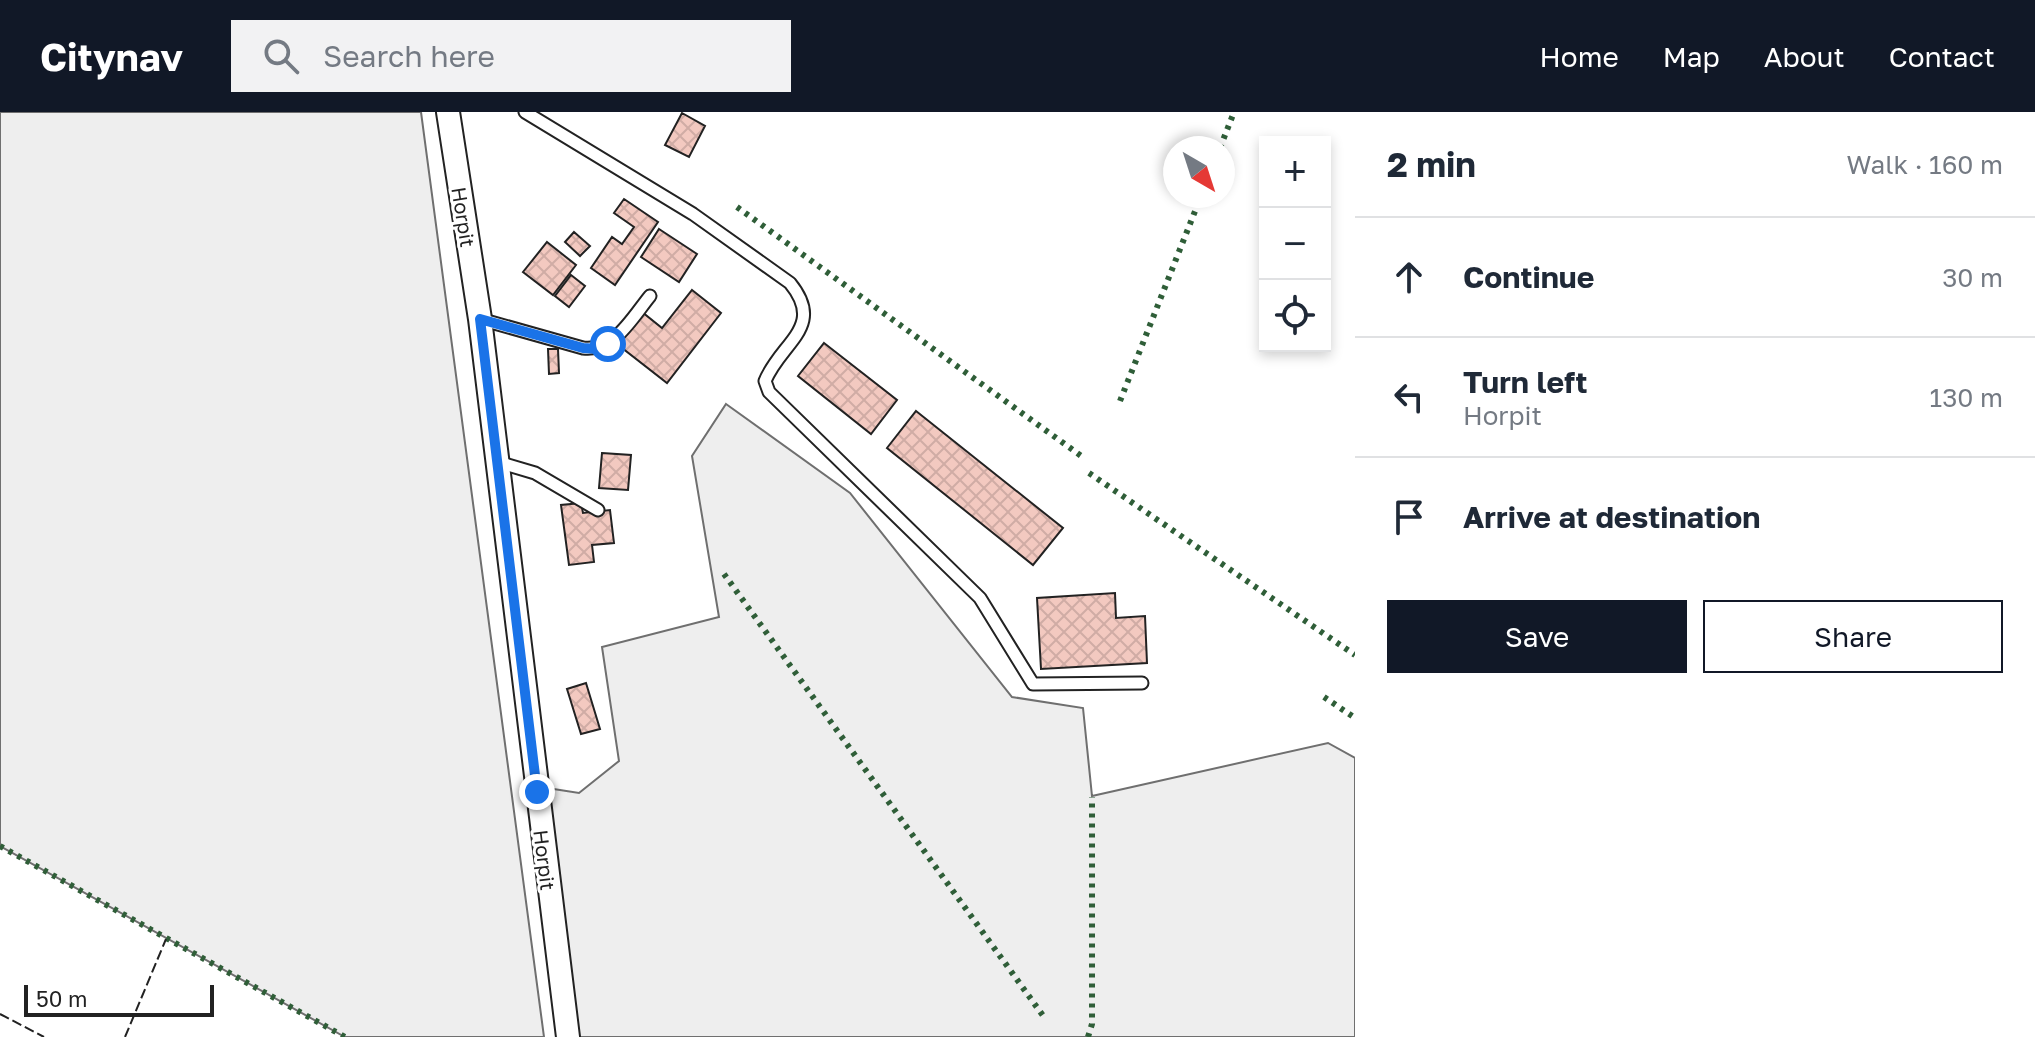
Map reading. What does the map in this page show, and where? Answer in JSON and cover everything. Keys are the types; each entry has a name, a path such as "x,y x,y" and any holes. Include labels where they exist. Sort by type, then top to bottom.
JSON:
{"street":[{"name":"Horpit","path":"448,112 480,319 568,1037"}],"lane":[{"path":"525,112 693,214 790,283 802,298 807,314 798,332 771,367 765,381 769,392 980,598 1033,684 1142,683"},
{"path":"480,319 583,348 599,349 616,336 650,296"},
{"path":"495,461 535,473 598,510"}],"shaded area":[{"path":"0,112 421,112 544,1037 345,1037 0,846"},
{"path":"726,404 850,493 1012,697 1083,708 1092,796 1328,743 1355,758 1355,1037 576,1037 547,788 579,793 619,761 602,647 719,617 692,456"}],"building":[{"path":"682,113 705,126 689,157 665,145"},
{"path":"624,199 658,222 615,285 591,268 612,237 622,244 634,227 614,213"},
{"path":"659,229 697,254 679,282 641,257"},
{"path":"574,232 590,246 580,256 565,242"},
{"path":"547,242 576,265 553,295 523,272"},
{"path":"571,275 585,286 569,307 555,296"},
{"path":"692,290 721,313 667,383 617,344 642,312 662,328"},
{"path":"824,343 897,400 871,434 798,376"},
{"path":"548,349 558,349 559,373 549,374"},
{"path":"916,411 1063,528 1033,565 887,448"},
{"path":"602,453 631,455 628,490 599,488"},
{"path":"581,503 583,513 610,510 614,543 592,545 594,562 569,565 561,505"},
{"path":"1115,593 1116,618 1145,616 1147,663 1041,669 1037,598"},
{"path":"586,683 600,729 581,734 567,689"}],"hedge":[{"path":"1225,136 1234,112"},
{"path":"737,207 1084,458"},
{"path":"1120,401 1196,208"},
{"path":"1089,473 1355,655"},
{"path":"724,574 1044,1017"},
{"path":"1324,697 1355,718"},
{"path":"1088,1037 1092,1024 1092,797"},
{"path":"0,846 345,1037"}],"fence":[{"path":"125,1037 166,939"},
{"path":"0,1014 44,1037"}],"route":[{"path":"537,792 480,319 583,348 599,349 608,344"}]}
